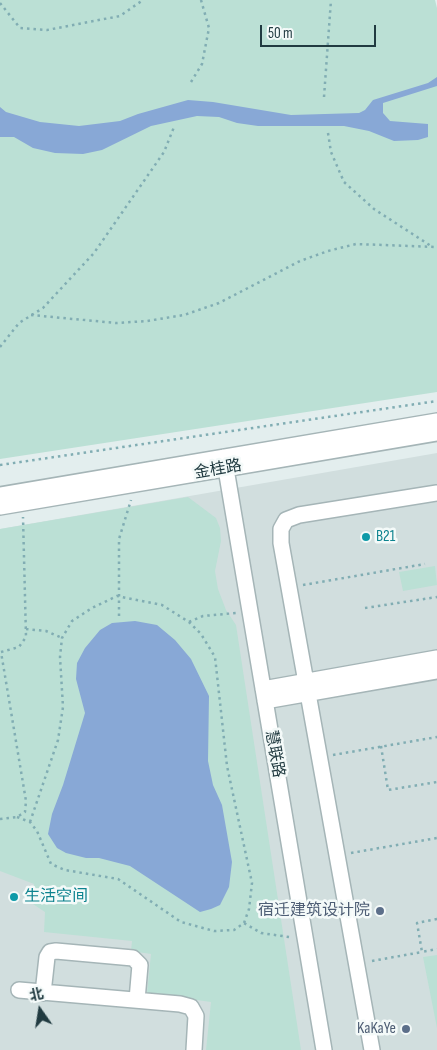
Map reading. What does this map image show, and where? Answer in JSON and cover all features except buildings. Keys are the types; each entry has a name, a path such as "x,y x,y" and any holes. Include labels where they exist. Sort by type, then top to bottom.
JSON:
{"street":[{"name":"金桂路","path":"0,507 437,421"},
{"name":"金桂路","path":"0,495 437,433"},
{"name":"慧联路","path":"225,463 324,1050"},
{"path":"372,1050 281,543 281,530 286,520 299,515 437,493"},
{"path":"264,695 437,658"},
{"path":"307,687 437,671"},
{"path":"44,992 47,957 50,952 56,951 133,958 140,965 137,1000"},
{"path":"19,990 180,1004 191,1007 196,1016 194,1050"}],"path":[{"path":"0,3 20,28 47,30 120,16 143,0"},
{"path":"191,82 202,64 209,28 201,0"},
{"path":"324,97 331,0"},
{"path":"0,348 19,323 42,308 94,253 164,152 174,127"},
{"path":"328,132 331,152 344,182 395,225 432,247"},
{"path":"31,316 116,323 166,318 220,303 300,261 328,251 356,244 437,247"},
{"path":"0,465 437,401"},
{"path":"119,616 117,596 119,539 131,498"},
{"path":"0,819 17,816 25,812 26,801 0,652 19,647 26,636 22,504"},
{"path":"289,587 425,564"},
{"path":"17,816 30,822 37,831 52,864 65,870 118,879 169,916 197,927 214,932 234,930 244,924 249,909 252,883 226,766 218,673 214,657 201,634 190,622 162,605 117,596 92,608 72,621 62,638 60,657 63,707 58,740 30,822"},
{"path":"365,608 437,596"},
{"path":"190,622 203,616 250,612"},
{"path":"26,629 46,630 62,638"},
{"path":"320,757 437,737"},
{"path":"380,746 388,790 437,782"},
{"path":"337,855 437,838"},
{"path":"422,952 417,923 437,919"},
{"path":"244,924 261,933 305,938"},
{"path":"356,964 437,949"}],"shaded area":[{"path":"437,453 437,1050 0,1050 0,529"}],"green space":[{"path":"0,0 435,0 437,8 437,392 0,459"},
{"path":"188,497 216,518 220,528 221,541 215,571 218,589 226,610 236,625 301,1050 206,1050 211,1002 147,993 151,954 131,951 132,941 44,932 45,912 30,902 34,884 0,871 0,529"},
{"path":"435,566 437,585 403,591 399,572"},
{"path":"437,955 437,1028 423,957"}],"water":[{"path":"437,77 437,86 383,103 383,113 390,121 428,124 428,137 418,140 394,141 369,131 344,126 258,126 237,123 219,117 197,116 151,126 102,150 83,154 55,153 33,148 14,137 0,137 0,107 6,112 40,122 79,126 120,121 188,100 213,102 291,115 359,113 365,110 373,100 428,83"},
{"path":"135,621 157,625 175,640 191,659 209,696 208,761 213,785 222,805 232,862 229,887 220,905 200,912 130,866 99,858 86,858 66,853 57,848 48,834 52,814 85,713 76,679 77,663 85,648 100,630 112,623"}],"place":[{"name":"B21","path":"366,537"},
{"name":"生活空间","path":"14,897"},
{"name":"宿迁建筑设计院","path":"380,911"},
{"name":"KaKaYe","path":"406,1029"}]}
